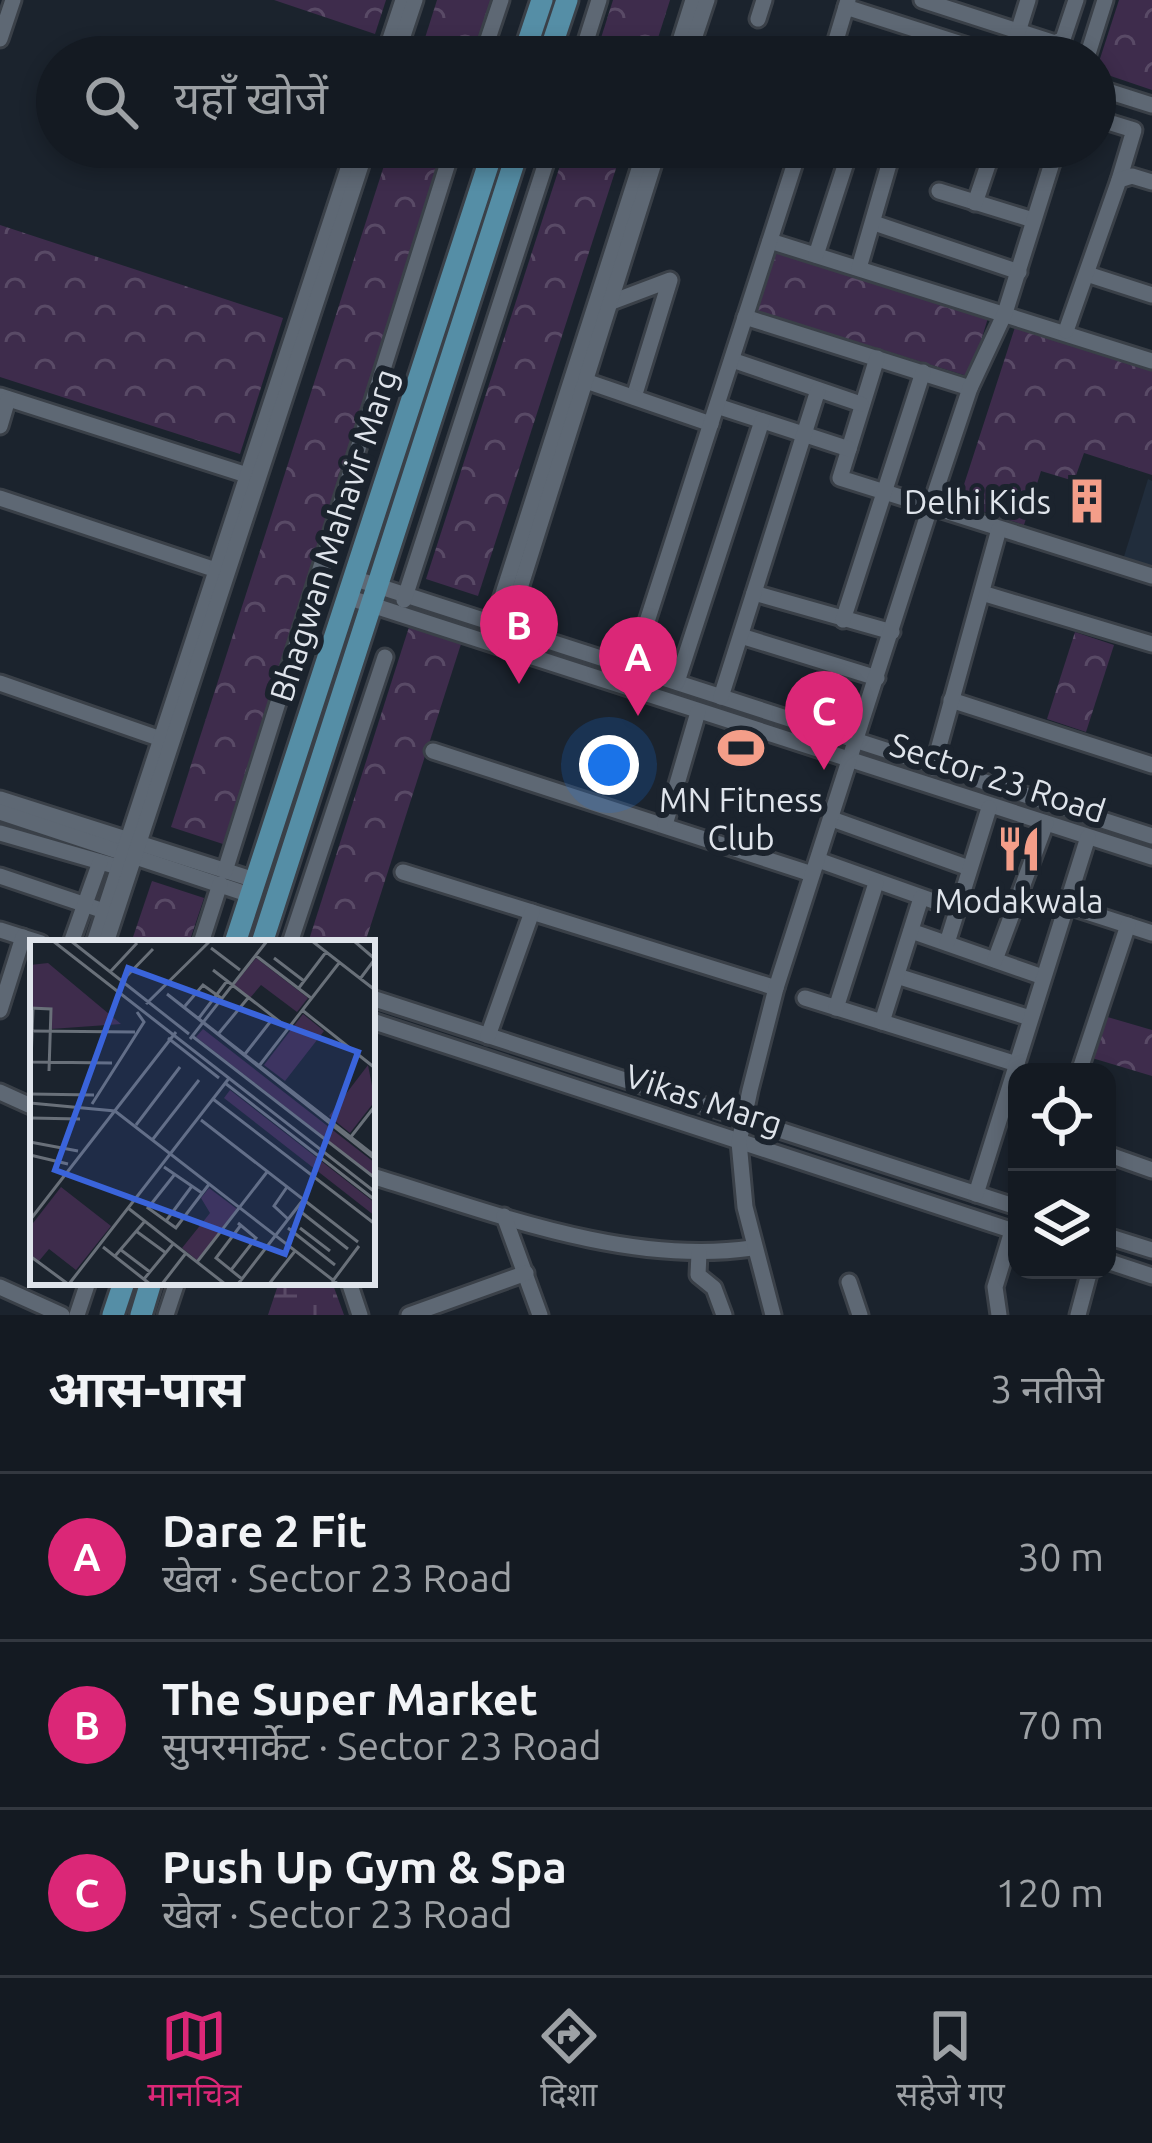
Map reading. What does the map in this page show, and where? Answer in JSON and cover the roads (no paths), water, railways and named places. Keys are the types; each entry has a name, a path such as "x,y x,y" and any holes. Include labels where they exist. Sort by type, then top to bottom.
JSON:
{"main road":[{"path":"530,36 542,0"},
{"path":"555,36 567,0"},
{"name":"Bhagwan Mahavir Marg","path":"236,940 487,168"},
{"name":"Bhagwan Mahavir Marg","path":"263,940 512,168"},
{"path":"113,1315 123,1285"},
{"path":"141,1315 151,1285"}],"street":[{"path":"0,39 13,0"},
{"path":"391,36 403,0"},
{"path":"403,36 415,0"},
{"path":"489,36 501,0"},
{"path":"588,36 599,0"},
{"path":"682,36 693,0"},
{"path":"695,36 707,0"},
{"path":"758,19 764,0"},
{"path":"922,0 1035,36"},
{"path":"1018,32 1028,0"},
{"path":"1062,36 1076,0"},
{"path":"1094,36 1105,0"},
{"path":"837,36 847,3 931,36"},
{"path":"1116,94 1152,105"},
{"path":"1066,331 1134,130 1116,124"},
{"path":"107,940 160,739 216,570 253,477 349,168"},
{"path":"95,940 129,852 360,168"},
{"path":"201,940 446,168"},
{"path":"400,614 544,168"},
{"path":"495,645 640,168"},
{"path":"578,379 609,303 652,168"},
{"path":"632,668 793,168"},
{"path":"816,255 844,168"},
{"path":"859,268 888,168"},
{"path":"976,203 987,168"},
{"path":"773,1315 752,1248 739,1142 743,1118 776,988 930,508 970,388 1005,314 1050,168"},
{"path":"1119,180 1126,175 1152,182"},
{"path":"939,191 1033,220"},
{"path":"874,223 1019,272"},
{"path":"770,241 1152,361"},
{"path":"1087,274 1152,295"},
{"path":"609,303 670,280 634,397"},
{"path":"745,317 970,388"},
{"path":"878,358 840,478 1152,576"},
{"path":"732,360 861,404"},
{"path":"843,620 923,372"},
{"path":"578,379 710,424"},
{"path":"722,697 818,391"},
{"path":"0,427 4,397 253,477"},
{"path":"717,406 849,449"},
{"path":"677,682 762,421"},
{"path":"0,498 216,570"},
{"path":"933,768 999,529"},
{"name":"Sector 23 Road","path":"350,587 374,595 400,614 1152,857"},
{"path":"754,593 892,632"},
{"path":"982,593 1152,644"},
{"name":"Sector 23 Road","path":"374,595 406,595 1152,836"},
{"path":"741,636 878,678"},
{"path":"291,940 385,657"},
{"path":"0,683 160,739"},
{"path":"951,700 1152,766"},
{"path":"665,825 698,712"},
{"path":"433,751 665,825 956,909"},
{"path":"0,799 129,852"},
{"path":"947,943 989,808"},
{"path":"0,812 253,887"},
{"path":"832,820 969,868"},
{"path":"995,960 1046,823"},
{"path":"0,833 100,862 129,852"},
{"path":"1017,1063 1088,837"},
{"path":"72,940 100,862"},
{"path":"403,872 776,988"},
{"path":"0,876 104,911"},
{"path":"836,1008 875,883"},
{"path":"883,1022 921,898"},
{"path":"1065,904 1152,933"},
{"path":"488,1036 532,913"},
{"path":"1082,1063 1128,925"},
{"path":"0,930 32,940"},
{"path":"911,931 1043,977"},
{"path":"0,1010 23,937"},
{"path":"896,976 1030,1018"},
{"path":"805,998 1014,1063"},
{"name":"Vikas Marg","path":"375,999 1008,1204"},
{"name":"Vikas Marg","path":"375,1022 1008,1230"},
{"path":"0,1092 30,1106"},
{"path":"976,1194 1008,1093"},
{"path":"1116,1157 1152,1171"},
{"path":"375,1177 503,1216 628,1244 699,1253 752,1248"},
{"path":"503,1216 540,1315"},
{"path":"1116,1239 1152,1250"},
{"path":"999,1315 995,1287 1008,1249"},
{"path":"699,1253 698,1276 715,1288 724,1315"},
{"path":"1116,1264 1152,1276"},
{"path":"409,1315 526,1273"},
{"path":"1078,1315 1088,1279"},
{"path":"849,1282 860,1315"},
{"path":"77,1315 87,1285"},
{"path":"166,1315 176,1285"},
{"path":"350,1285 360,1315"},
{"path":"0,1287 62,1315"}],"place":[{"name":"Delhi Kids","path":"1087,501"},
{"name":"The Super Market","path":"519,684"},
{"name":"Dare 2 Fit","path":"638,716"},
{"name":"MN Fitness Club","path":"741,748"},
{"name":"Push Up Gym & Spa","path":"824,770"},
{"name":"Modakwala","path":"1019,849"}]}
